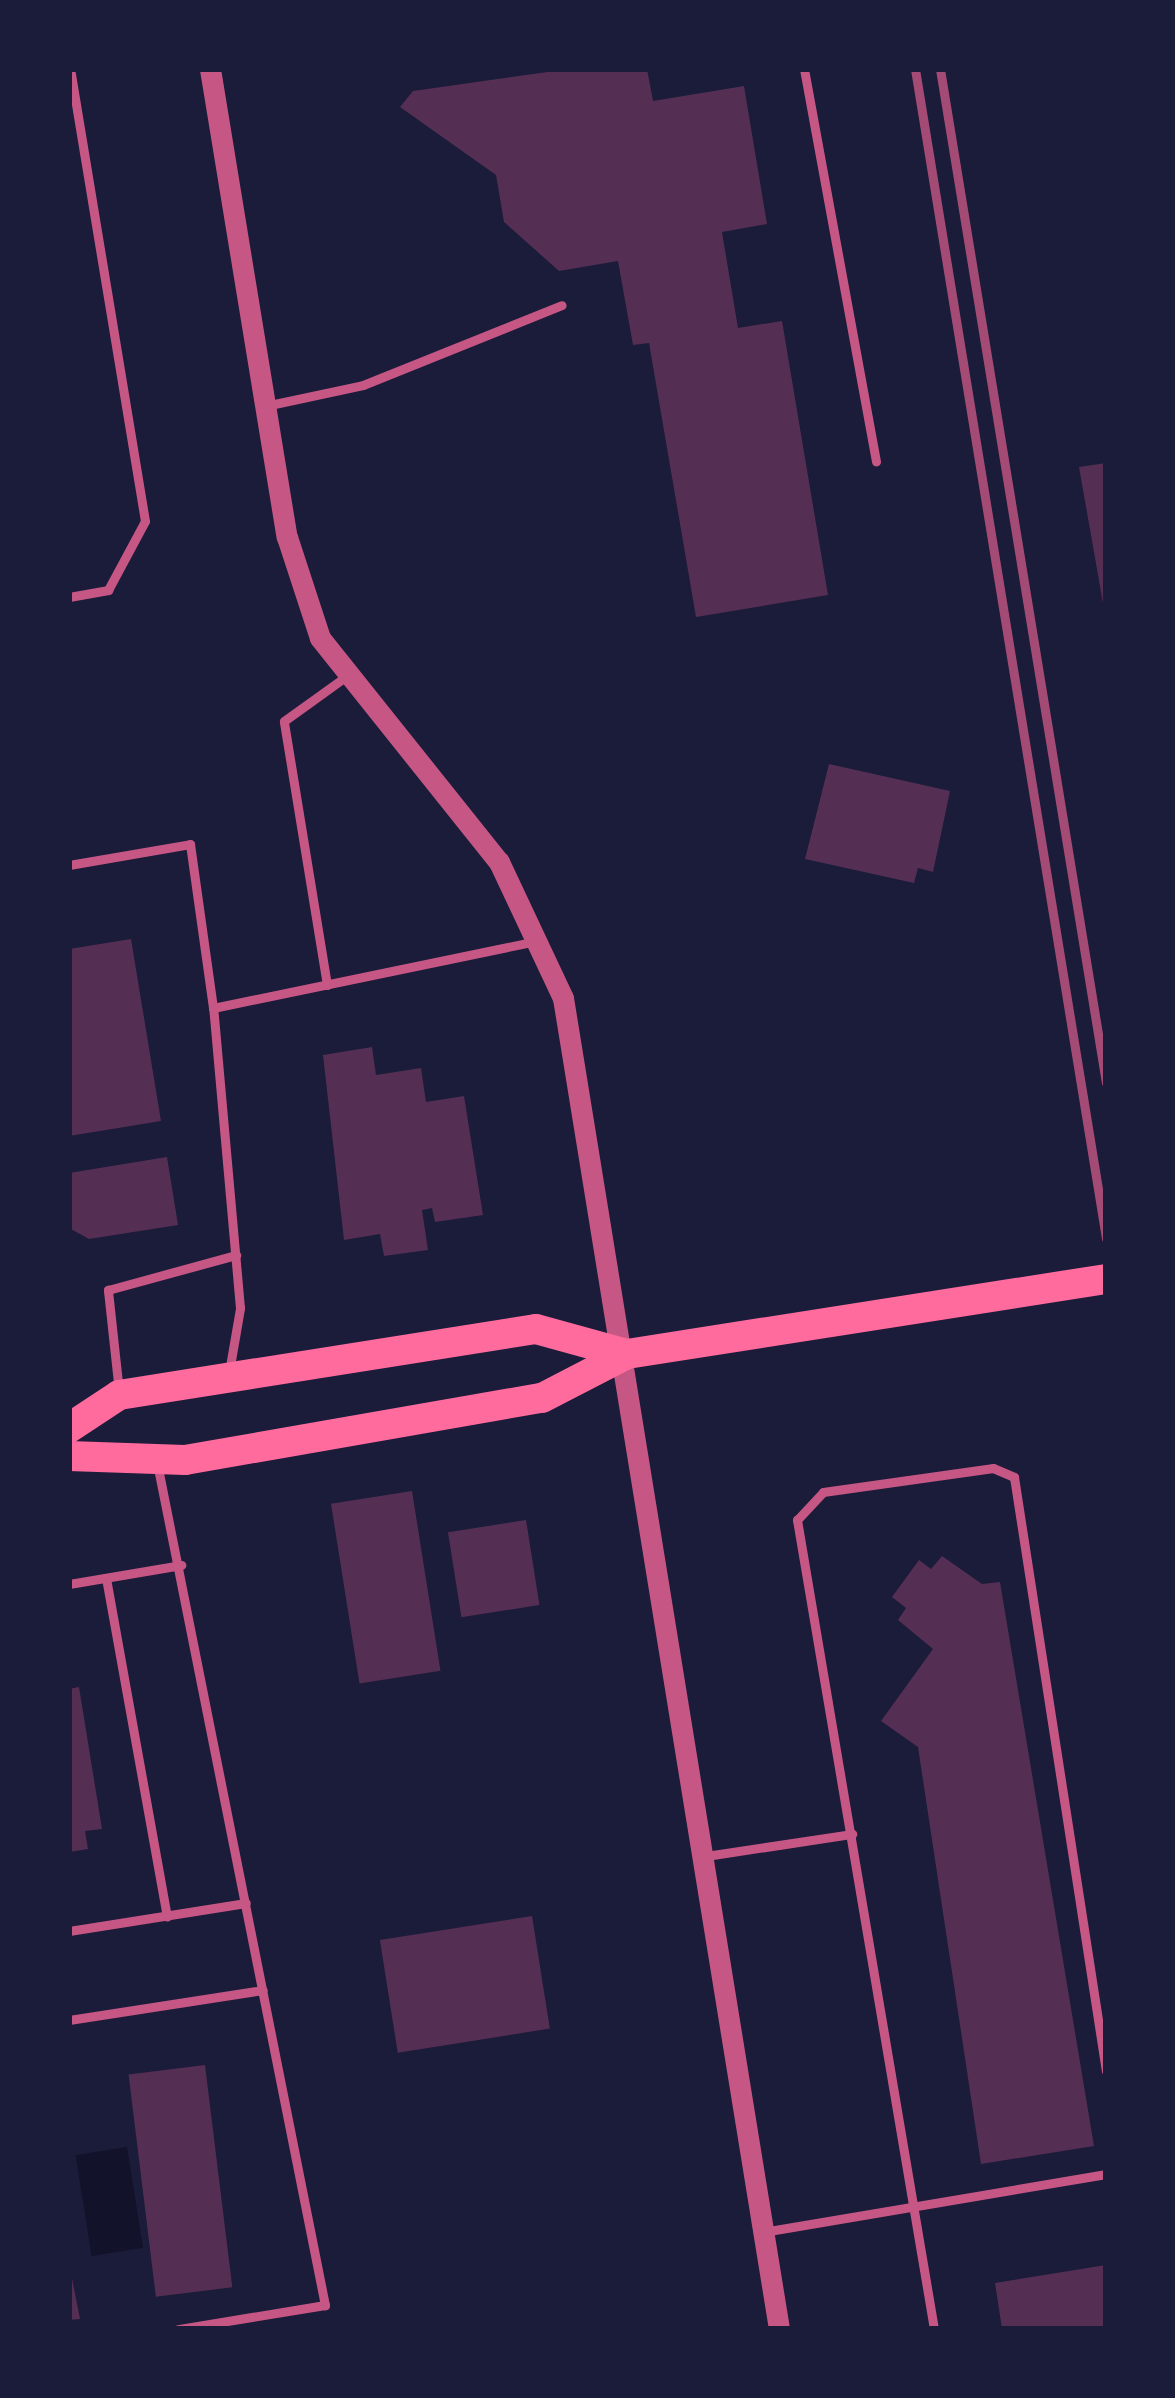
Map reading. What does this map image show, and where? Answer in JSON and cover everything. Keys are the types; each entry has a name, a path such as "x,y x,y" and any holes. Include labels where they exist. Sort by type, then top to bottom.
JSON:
{"main road":[{"path":"69,1456 157,1463 542,1399 627,1354 1106,1280"},
{"path":"69,1429 119,1395 536,1329 627,1354"}],"street":[{"path":"210,69 287,537 320,638 500,862 542,940 585,1090 779,2329"}],"lane":[{"path":"69,596 108,590 145,521 70,69"},
{"path":"804,69 876,460"},
{"path":"265,406 363,385 562,305"},
{"path":"327,985 284,722 349,675"},
{"path":"69,865 190,844 213,1008 236,1256 228,1376"},
{"path":"213,1008 542,940"},
{"path":"119,1395 108,1290 236,1256"},
{"path":"157,1463 326,2305 178,2329"},
{"path":"934,2329 796,1520 803,1503 1005,1471 1014,1477 1106,2071"},
{"path":"69,1584 181,1565"},
{"path":"106,1578 167,1917"},
{"path":"706,1856 852,1834"},
{"path":"69,1931 246,1903"},
{"path":"69,2020 263,1990"},
{"path":"763,2232 916,2213 1106,2174"}],"shaded area":[{"path":"127,2147 143,2248 92,2256 76,2155"}],"building":[{"path":"569,69 647,69 653,101 744,86 767,224 722,232 738,328 782,321 828,595 696,617 649,343 633,345 618,261 559,271 504,222 496,175 400,107 413,91"},
{"path":"1106,463 1106,609 1104,609 1079,467"},
{"path":"829,764 950,791 933,872 918,868 914,883 805,859"},
{"path":"131,939 161,1121 69,1136 69,949"},
{"path":"372,1047 376,1075 421,1068 426,1102 464,1096 483,1215 435,1222 432,1208 422,1210 428,1250 384,1256 380,1234 344,1240 323,1055"},
{"path":"167,1157 178,1225 89,1239 69,1228 69,1173"},
{"path":"412,1491 440,1671 359,1684 331,1504"},
{"path":"526,1520 539,1605 461,1617 448,1532"},
{"path":"942,1556 982,1584 1000,1582 1094,2146 981,2164 918,1747 881,1721 933,1649 898,1620 906,1608 892,1597 919,1560 931,1569"},
{"path":"79,1687 102,1829 85,1831 88,1849 69,1852 69,1689"},
{"path":"532,1916 550,2029 398,2053 380,1940"},
{"path":"205,2065 232,2287 156,2297 129,2074"},
{"path":"69,2263 80,2319 69,2320"},
{"path":"1106,2265 1106,2329 1002,2329 995,2283"}],"railway":[{"path":"915,69 1106,1238"},
{"path":"940,69 1106,1083"}]}
